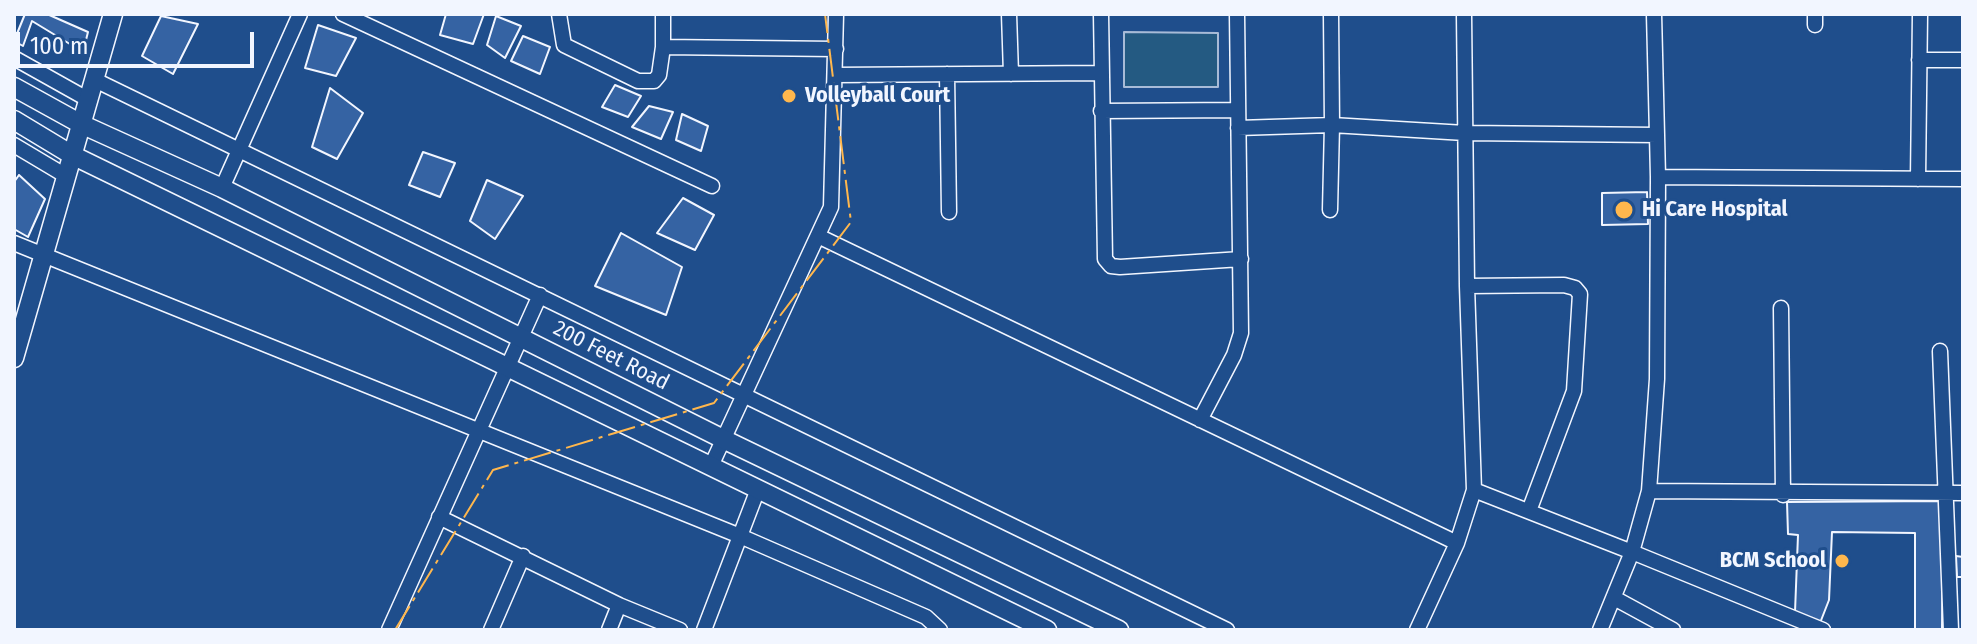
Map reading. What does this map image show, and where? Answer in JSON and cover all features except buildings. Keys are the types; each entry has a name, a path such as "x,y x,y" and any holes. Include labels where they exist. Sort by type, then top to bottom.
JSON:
{"street":[{"path":"222,188 300,14"},
{"path":"343,14 712,186"},
{"path":"559,14 564,45 638,81 654,81 659,75 663,14"},
{"path":"711,466 818,236 834,193 836,14"},
{"path":"1009,14 1011,74"},
{"path":"1101,14 1102,250 1111,266 1241,259"},
{"path":"1200,420 1239,344 1241,259 1237,14"},
{"path":"1330,210 1331,14"},
{"path":"1417,630 1457,543 1474,490 1467,286 1464,14"},
{"path":"1600,630 1616,599 1649,491 1657,379 1658,177 1654,14"},
{"path":"1918,179 1920,14"},
{"path":"14,358 95,80 109,16"},
{"path":"663,47 836,49"},
{"path":"14,58 89,100"},
{"path":"1919,60 1963,60"},
{"path":"835,75 1100,73"},
{"path":"947,74 949,212"},
{"path":"95,80 1227,630"},
{"name":"200 Feet Road","path":"14,87 81,124 222,188 723,439 1119,630"},
{"path":"1101,111 1238,110"},
{"path":"14,120 72,155 1047,630"},
{"path":"1238,128 1332,125 1465,133 1657,135"},
{"path":"14,145 66,176"},
{"path":"1658,177 1963,179"},
{"path":"818,236 1457,543"},
{"path":"14,243 740,536 926,617 940,630"},
{"path":"1467,286 1564,285 1575,288 1580,294 1574,391 1529,511"},
{"path":"389,630 540,295"},
{"path":"1781,308 1783,495"},
{"path":"1940,351 1951,630"},
{"path":"704,630 758,489"},
{"path":"1474,490 1823,630"},
{"path":"1649,491 1783,495 1963,493"},
{"path":"439,517 619,605 680,630"},
{"path":"491,630 523,556"},
{"path":"1616,599 1673,630"},
{"path":"609,630 619,605"}],"shaded area":[{"path":"1124,32 1218,33 1218,87 1124,87"}],"power":[{"path":"395,630 493,470 714,403 851,222 825,14"}],"place":[{"name":"Volleyball Court","path":"789,96"},
{"name":"Hi Care Hospital","path":"1624,210"},
{"name":"BCM School","path":"1842,561"}]}
